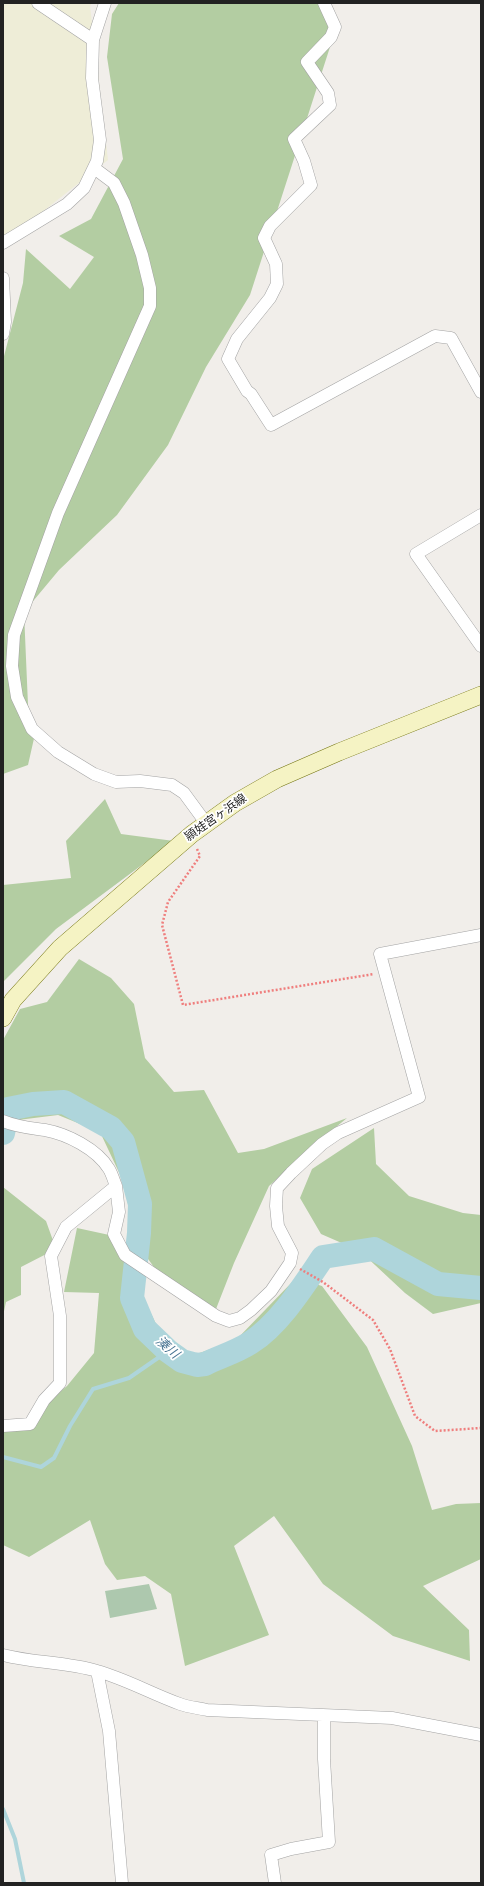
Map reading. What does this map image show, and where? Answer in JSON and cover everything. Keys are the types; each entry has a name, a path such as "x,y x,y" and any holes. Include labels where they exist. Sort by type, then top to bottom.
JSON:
{"main road":[{"name":"頴娃宮ヶ浜線","path":"3,1018 13,1000 60,948 192,834 235,803 277,779 339,752 481,695"}],"street":[{"path":"38,3 93,40"},
{"path":"3,243 67,204 84,188 97,161 100,140 92,78 93,40 105,3"},
{"path":"324,3 335,27 331,36 307,62 328,93 330,106 294,139 304,161 311,186 270,226 264,238 276,264 277,284 270,298 237,339 228,359 247,391 251,394 271,425 435,336 451,338 481,392"},
{"path":"94,168 114,183 124,203 142,255 150,288 150,306 58,513 14,635 12,666 17,697 32,729 58,752 94,774 116,782 140,781 172,785 184,793 206,823"},
{"path":"3,278 5,322 3,334"},
{"path":"481,515 416,554 481,646"},
{"path":"3,1121 16,1126 46,1130 58,1134 71,1139 96,1154 109,1169 116,1186 119,1212 114,1234 126,1255 216,1316 229,1321 240,1318 271,1291 290,1263 292,1253 278,1226 276,1206 277,1188 322,1144 338,1132 419,1097 380,954 481,935"},
{"path":"3,1426 30,1424 44,1400 60,1383 60,1316 51,1256 66,1227 116,1186"},
{"path":"3,1655 21,1660 78,1666 97,1671 123,1679 182,1705 207,1710 324,1716 341,1714 392,1718 481,1735"},
{"path":"97,1671 109,1731 122,1883"},
{"path":"275,1883 271,1856 291,1849 329,1842 324,1759 324,1716"}],"path":[{"path":"192,834 200,856 168,902 162,925 183,1005 385,972"},
{"path":"304,1271 323,1282 373,1320 390,1349 415,1416 435,1431 481,1428"}],"green space":[{"path":"3,3 92,3 90,6 108,160 3,243"},
{"path":"119,3 330,3 330,47 250,295 206,367 168,445 117,515 59,570 24,612 28,705 35,734 28,765 3,774 3,360 23,283 26,249 70,289 94,257 59,236 91,219 123,159 107,57 112,14"},
{"path":"105,799 121,834 174,841 56,929 3,982 3,885 71,878 66,841"},
{"path":"79,959 111,978 134,1004 145,1058 174,1092 204,1090 238,1153 264,1149 347,1118 313,1146 269,1186 234,1263 216,1309 159,1274 135,1241 124,1183 100,1132 58,1115 10,1121 3,1119 3,1040 20,1009 47,1002"},
{"path":"374,1128 376,1164 409,1196 463,1213 481,1215 481,1303 433,1314 405,1293 360,1251 321,1234 300,1198 312,1169"},
{"path":"3,1187 46,1221 56,1249 21,1267 21,1295 6,1302 3,1316"},
{"path":"77,1228 114,1236 155,1322 180,1360 236,1340 296,1278 322,1286 367,1347 412,1446 432,1510 456,1504 481,1503 481,1559 423,1586 469,1630 470,1661 393,1636 323,1584 274,1516 234,1546 269,1635 185,1666 171,1594 145,1576 117,1580 105,1564 90,1520 29,1557 3,1545 3,1430 16,1429 67,1386 94,1353 99,1293 64,1292"},
{"path":"149,1584 157,1609 110,1618 105,1591"}],"waterway":[{"name":"湊川","path":"3,1133 8,1109 33,1104 64,1102 111,1128 123,1142 140,1204 139,1233 132,1298 145,1329 168,1351 182,1361 197,1365 205,1364 239,1349 261,1335 290,1304 323,1257 374,1249 438,1284 481,1288"},
{"path":"3,1457 41,1467 54,1458 70,1426 93,1389 129,1378 168,1351"},
{"path":"3,1809 15,1839 24,1883"}]}
